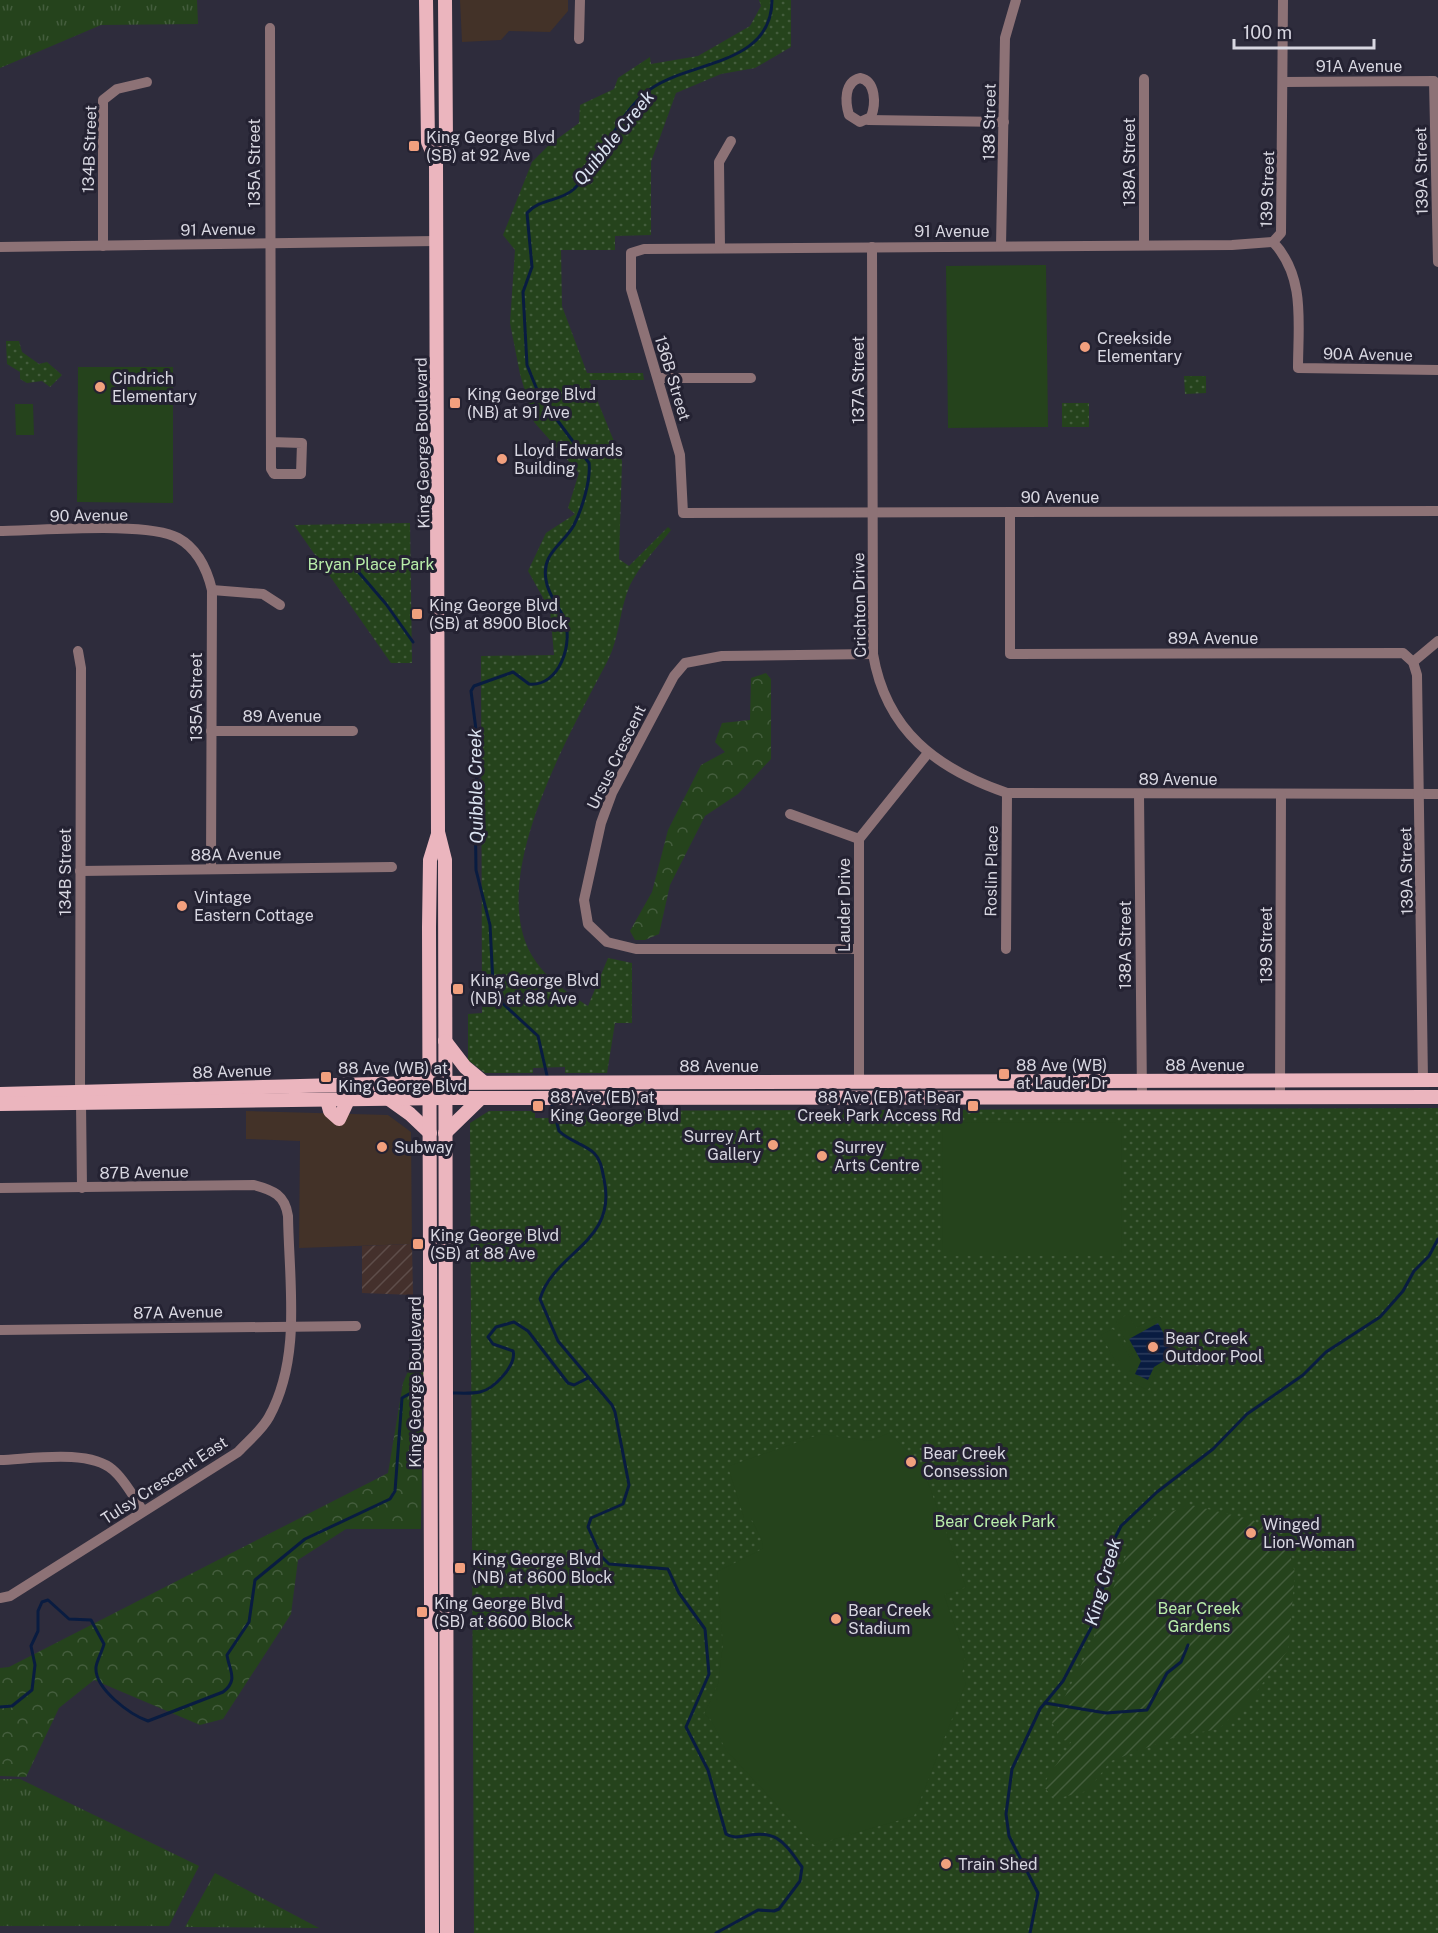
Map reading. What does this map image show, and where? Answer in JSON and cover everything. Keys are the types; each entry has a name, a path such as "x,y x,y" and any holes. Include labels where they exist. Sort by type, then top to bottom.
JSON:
{"main road":[{"name":"King George Boulevard","path":"426,0 428,142 436,161 438,831 445,860 445,1133 438,1369 432,1933"},
{"name":"King George Boulevard","path":"436,161 446,142 445,0"},
{"name":"King George Boulevard","path":"438,831 430,860 430,1133 438,1369"},
{"path":"445,1041 465,1067 483,1082"},
{"name":"88 Avenue","path":"0,1104 81,1098 483,1082 1438,1080"},
{"path":"844,1097 859,1082"},
{"name":"88 Avenue","path":"0,1094 81,1098 327,1100 330,1111 339,1119 348,1100 430,1098 1438,1097"},
{"path":"445,1133 482,1098"},
{"path":"389,1099 430,1133"},
{"name":"King George Boulevard","path":"438,1420 447,1933"}],"street":[{"path":"579,39 580,0"},
{"name":"138 Street","path":"1001,246 1005,38 1016,0"},
{"name":"139 Street","path":"1283,0 1281,233 1273,242 1290,265 1296,279 1298,368"},
{"name":"135A Street","path":"270,28 271,442"},
{"name":"138A Street","path":"1144,79 1144,245"},
{"name":"91A Avenue","path":"1284,82 1434,81"},
{"name":"139A Street","path":"1434,81 1438,262"},
{"name":"134B Street","path":"103,246 103,100 117,89 147,82"},
{"path":"868,120 1004,122"},
{"path":"720,248 719,162 731,141"},
{"name":"91 Avenue","path":"0,248 436,241"},
{"name":"91 Avenue","path":"631,253 644,249 1273,242"},
{"name":"137A Street","path":"872,247 874,513"},
{"name":"136B Street","path":"631,253 631,289 680,455 683,513"},
{"name":"90A Avenue","path":"1298,368 1438,370"},
{"path":"658,378 751,378"},
{"name":"90 Avenue","path":"683,513 1438,511"},
{"name":"89A Avenue","path":"1010,512 1010,654 1402,653 1413,662"},
{"name":"Crichton Drive","path":"874,513 873,654 881,686 892,709 928,753"},
{"name":"90 Avenue","path":"0,531 146,529 177,538"},
{"name":"135A Street","path":"177,538 190,546 200,558 208,573 212,590 211,869"},
{"path":"212,590 263,594 280,605"},
{"path":"1413,662 1438,641"},
{"name":"134B Street","path":"78,651 81,667 82,1188"},
{"name":"Ursus Crescent","path":"859,949 636,949 607,942 594,930 588,924 584,900 601,823 612,793 674,676 685,663 722,656 873,654"},
{"name":"139A Street","path":"1413,662 1417,675 1420,794 1423,1080"},
{"name":"89 Avenue","path":"211,731 352,731"},
{"name":"89 Avenue","path":"928,753 949,769 1007,793 1438,794"},
{"name":"Lauder Drive","path":"859,1082 859,839 928,753"},
{"name":"Roslin Place","path":"1006,949 1007,793"},
{"name":"138A Street","path":"1139,794 1142,1096"},
{"name":"139 Street","path":"1280,1096 1281,794"},
{"path":"790,814 859,839"},
{"name":"88A Avenue","path":"80,871 392,867"},
{"name":"87B Avenue","path":"0,1188 254,1185 270,1189 283,1200"},
{"name":"Tulsy Crescent East","path":"0,1598 10,1596 238,1452 267,1420 284,1386 290,1356 288,1216 283,1200"},
{"name":"87A Avenue","path":"0,1330 356,1326"},
{"path":"0,1460 82,1458 102,1461 116,1471 143,1511"}],"shaded area":[{"path":"460,0 568,0 568,11 550,32 509,31 501,40 462,42"},
{"path":"246,1111 388,1115 411,1132 412,1244 299,1248 300,1141 246,1139"},
{"path":"412,1244 413,1295 362,1293 362,1246"}],"green space":[{"path":"0,0 197,0 198,24 101,25 0,68"},
{"path":"759,0 791,0 791,47 755,68 721,74 676,93 651,162 651,235 615,236 615,250 561,250 562,306 587,373 643,373 644,380 589,380 622,461 619,559 629,566 668,527 671,530 630,585 612,651 574,725 539,804 526,845 519,884 520,921 531,954 537,963 549,977 588,1006 608,958 632,963 632,1023 615,1023 607,1073 565,1073 565,1067 533,1068 533,1073 485,1073 468,1060 468,1014 482,1013 481,656 554,655 550,610 528,571 546,533 575,514 568,508 579,473 534,422 520,374 510,323 515,250 503,235 532,162 549,145 579,123 580,105 614,89 618,78 650,57 651,64 698,56 750,26 761,6"},
{"path":"1046,265 1048,427 948,428 946,266"},
{"path":"6,341 19,341 22,352 39,364 47,362 62,375 50,387 42,381 27,383 20,379 20,372 7,364"},
{"path":"78,367 173,367 173,503 77,502"},
{"path":"1184,376 1206,376 1206,393 1185,394"},
{"path":"1062,403 1089,403 1089,427 1062,427"},
{"path":"15,404 33,404 34,435 16,435"},
{"name":"Bryan Place Park","path":"410,523 412,663 391,663 294,525"},
{"path":"766,673 771,679 771,759 738,794 705,816 670,885 659,934 645,940 635,940 630,931 652,892 668,830 701,765 725,752 715,742 722,723 750,720 751,678"},
{"name":"Bear Creek Park","path":"1438,1108 1438,1933 474,1933 470,1123 489,1111 535,1111 535,1118 565,1118 566,1111"},
{"path":"943,1122 1122,1123 1121,1256 942,1256"},
{"path":"413,1295 425,1295 421,1529 346,1529 298,1560 291,1614 223,1719 200,1725 94,1680 59,1708 26,1777 0,1776 0,1668 9,1667 388,1473 403,1383 409,1369"},
{"name":"Bear Creek Outdoor Pool","path":"1128,1314 1136,1328 1158,1316 1161,1317 1184,1358 1157,1372 1148,1390 1127,1380 1128,1376 1122,1373 1101,1335 1113,1329 1130,1357 1133,1357 1116,1321"},
{"name":"Bear Creek Stadium","path":"889,1433 922,1466 966,1587 944,1595 965,1656 962,1675 966,1683 914,1816 814,1845 726,1750 711,1720 704,1714 718,1684 723,1644 717,1572 762,1549 763,1543 751,1518 744,1518 729,1466 821,1434 870,1441"},
{"name":"Bear Creek Gardens","path":"1191,1505 1253,1520 1287,1544 1295,1573 1288,1650 1253,1696 1219,1729 1178,1736 1111,1761 1087,1791 1055,1799 1043,1786 1071,1742 1060,1739 1052,1722 1090,1647 1129,1548 1153,1518"},
{"path":"0,1779 20,1779 199,1866 169,1926 0,1926"},
{"path":"215,1873 319,1928 185,1927"}],"water":[{"path":"1158,1323 1175,1354 1154,1367 1148,1380 1135,1374 1141,1361 1129,1339"}],"waterway":[{"name":"Quibble Creek","path":"548,1080 538,1036 500,1001 493,984 490,925 476,870 475,796 479,753 471,691 474,686 513,672 529,684 540,683 549,678 562,661 567,628 549,590 545,571 550,556 574,525 583,503 589,478 589,463 540,397 527,365 523,292 532,267 527,213 532,208 563,196 574,189 640,97 668,79 727,58 744,49 759,37 768,21 772,0"},
{"path":"349,561 386,604 413,642"},
{"path":"551,1101 559,1131 594,1153 600,1162 606,1201 602,1218 594,1232 558,1269 547,1283 540,1299 558,1341 612,1405 615,1412 629,1485 623,1504 591,1518 588,1527 601,1556 609,1564 668,1569 679,1593 705,1629 709,1674 686,1727 708,1770 726,1834 735,1837 755,1834 772,1836 784,1844 802,1867 800,1881 779,1909 758,1910 716,1933"},
{"name":"King Creek","path":"1030,1933 1038,1893 1009,1836 1006,1814 1012,1769 1040,1709 1063,1681 1091,1628 1105,1580 1111,1546 1121,1526 1157,1492 1213,1449 1247,1414 1303,1375 1326,1352 1380,1317 1403,1291 1414,1271 1429,1256 1438,1239"},
{"path":"451,1393 480,1392 492,1386 503,1376 512,1363 513,1351 493,1344 488,1337 496,1327 514,1322 528,1331 568,1383 574,1385 588,1378"},
{"path":"0,1707 12,1706 32,1690 35,1665 31,1646 38,1631 38,1611 42,1602 48,1600 69,1619 91,1620 104,1644 96,1667 101,1684 115,1700 141,1718 148,1721 223,1692 228,1688 232,1679 227,1655 249,1622 255,1580 305,1539 390,1499 395,1491 402,1398 409,1394 426,1393"},
{"path":"1045,1703 1106,1713 1147,1710 1167,1673 1181,1662 1188,1645"}],"place":[{"name":"King George Blvd (SB) at 92 Ave","path":"414,146"},
{"name":"Creekside Elementary","path":"1085,347"},
{"name":"Cindrich Elementary","path":"100,387"},
{"name":"King George Blvd (NB) at 91 Ave","path":"455,403"},
{"name":"Lloyd Edwards Building","path":"502,459"},
{"name":"King George Blvd (SB) at 8900 Block","path":"417,614"},
{"name":"Vintage Eastern Cottage","path":"182,906"},
{"name":"King George Blvd (NB) at 88 Ave","path":"458,989"},
{"name":"88 Ave (WB) at Lauder Dr","path":"1004,1074"},
{"name":"88 Ave (WB) at King George Blvd","path":"326,1077"},
{"name":"88 Ave (EB) at King George Blvd","path":"538,1106"},
{"name":"88 Ave (EB) at Bear Creek Park Access Rd","path":"973,1106"},
{"name":"Surrey Art Gallery","path":"773,1145"},
{"name":"Subway","path":"382,1147"},
{"name":"Surrey Arts Centre","path":"822,1156"},
{"name":"King George Blvd (SB) at 88 Ave","path":"418,1244"},
{"name":"Bear Creek Outdoor Pool","path":"1153,1347"},
{"name":"Bear Creek Consession","path":"911,1462"},
{"name":"Winged Lion-Woman","path":"1251,1533"},
{"name":"King George Blvd (NB) at 8600 Block","path":"460,1568"},
{"name":"King George Blvd (SB) at 8600 Block","path":"422,1612"},
{"name":"Bear Creek Stadium","path":"836,1619"},
{"name":"Train Shed","path":"946,1864"}]}
